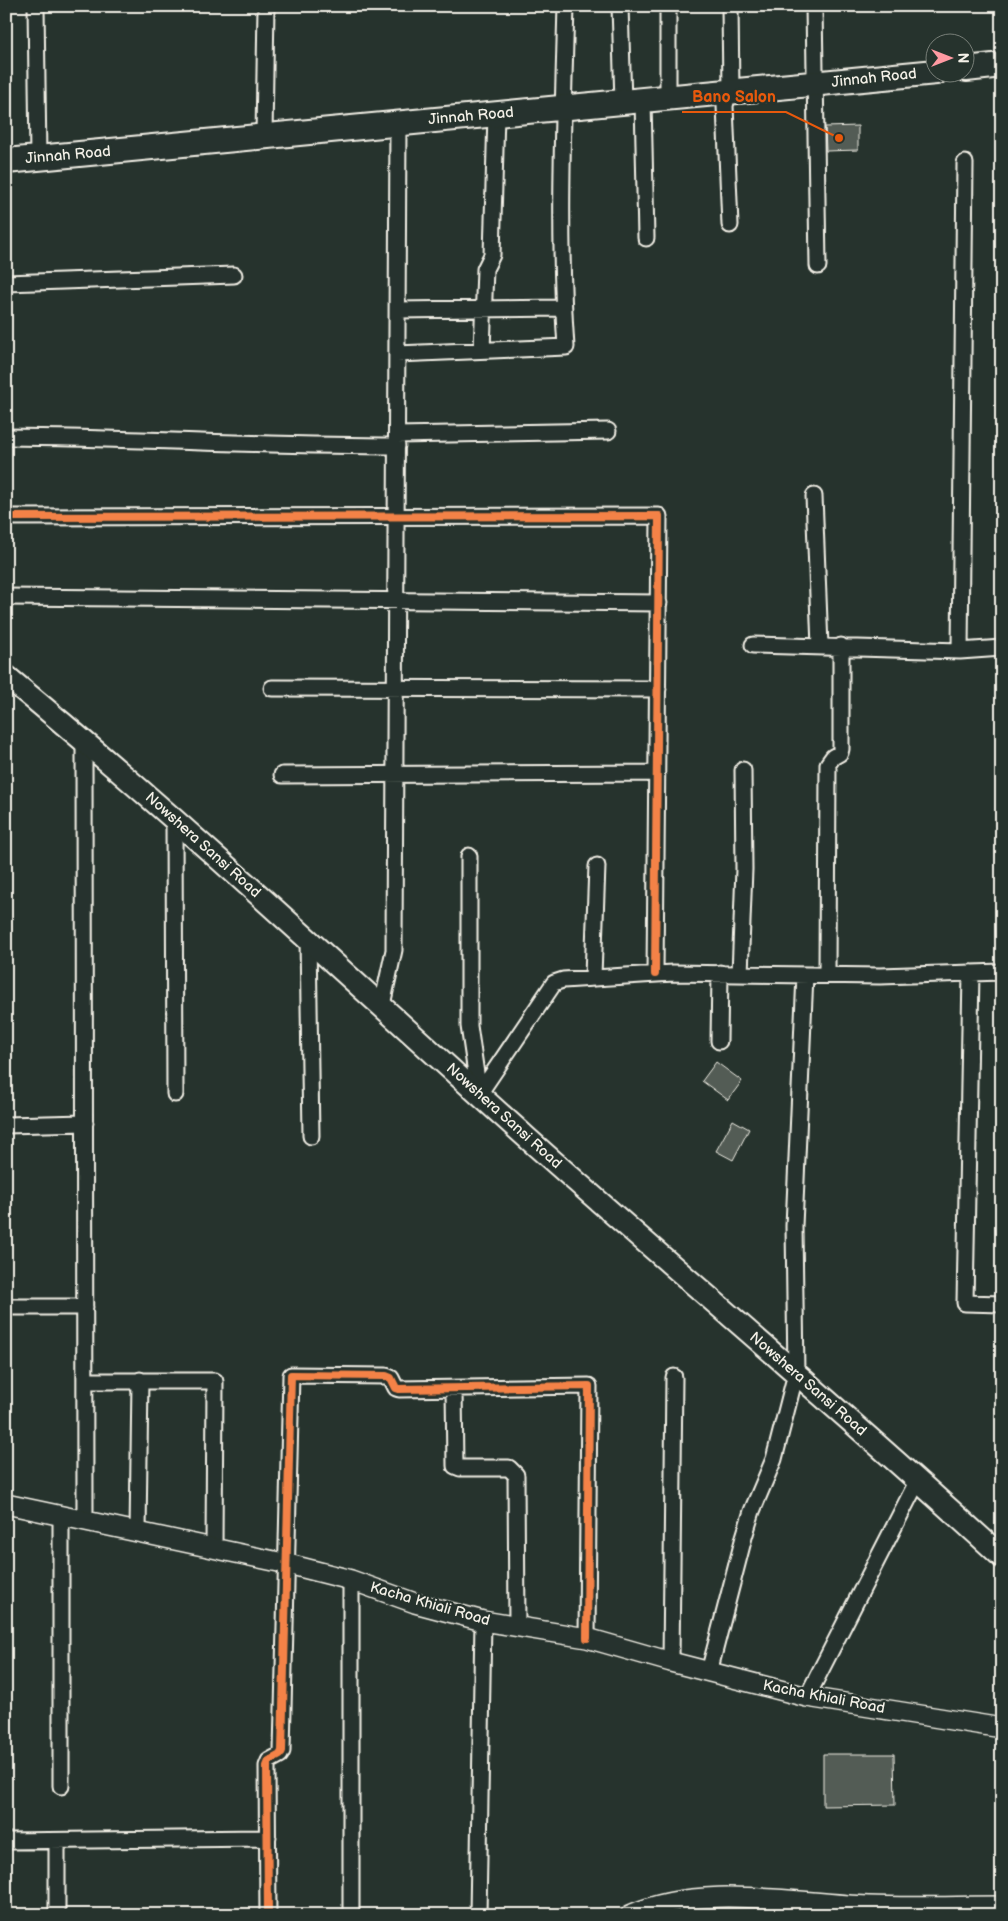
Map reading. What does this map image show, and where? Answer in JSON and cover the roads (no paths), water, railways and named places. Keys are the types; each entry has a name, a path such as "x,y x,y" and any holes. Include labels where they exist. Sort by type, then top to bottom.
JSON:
{"main road":[{"path":"976,68 1002,65"},
{"name":"Jinnah Road","path":"6,161 926,73"},
{"name":"Nowshera Sansi Road","path":"6,676 84,740 382,1005 478,1094 918,1480 1002,1557"}],"street":[{"path":"36,6 38,158"},
{"path":"264,136 266,6"},
{"path":"397,354 566,347 563,308 563,107 566,6"},
{"path":"620,6 633,101 646,238"},
{"path":"668,6 668,98"},
{"path":"730,6 731,91 725,106 730,225"},
{"path":"814,6 813,84 818,266"},
{"path":"482,350 484,269 492,255 496,114"},
{"path":"382,1005 394,950 398,123"},
{"path":"960,651 965,163"},
{"path":"6,283 234,275"},
{"path":"397,310 563,308"},
{"path":"6,437 298,446 608,432"},
{"path":"814,496 820,646"},
{"path":"6,517 660,516 655,974"},
{"path":"6,597 659,603"},
{"path":"752,645 841,646 960,651 1002,648"},
{"path":"827,975 828,764 832,757 840,753 841,749 841,646"},
{"path":"272,688 658,689"},
{"path":"84,740 85,1521"},
{"path":"740,974 744,870 743,770"},
{"path":"282,775 657,773"},
{"path":"174,820 175,1094"},
{"path":"469,856 469,1026 478,1094"},
{"path":"593,976 597,866"},
{"path":"308,939 312,1136"},
{"path":"478,1094 554,983 593,976 655,974 827,975 1002,972"},
{"path":"719,1042 720,973"},
{"path":"971,973 965,1303 1002,1304"},
{"path":"709,1672 747,1528 774,1459 796,1373 795,1197 805,975"},
{"path":"6,1125 85,1123"},
{"path":"6,1307 85,1306"},
{"path":"268,1915 267,1766 268,1761 280,1755 282,1750 288,1564 291,1375 386,1376 392,1378 396,1388 399,1389 589,1386 587,1638"},
{"path":"671,1662 674,1377"},
{"path":"138,1532 140,1380"},
{"path":"86,1381 215,1381 214,1548"},
{"path":"454,1389 455,1466 466,1468 509,1468 516,1475 517,1626"},
{"path":"807,1697 918,1480"},
{"name":"Kacha Khiali Road","path":"6,1504 288,1564 352,1580 415,1603 483,1621 587,1638 807,1697 1002,1728"},
{"path":"61,1517 61,1786"},
{"path":"351,1915 352,1580"},
{"path":"478,1915 483,1621"},
{"path":"6,1841 268,1838"},
{"path":"57,1841 57,1915"},
{"path":"630,1915 687,1907 722,1897 816,1909 870,1906 1002,1906"}],"place":[{"name":"Bano Salon","path":"839,138"}]}
